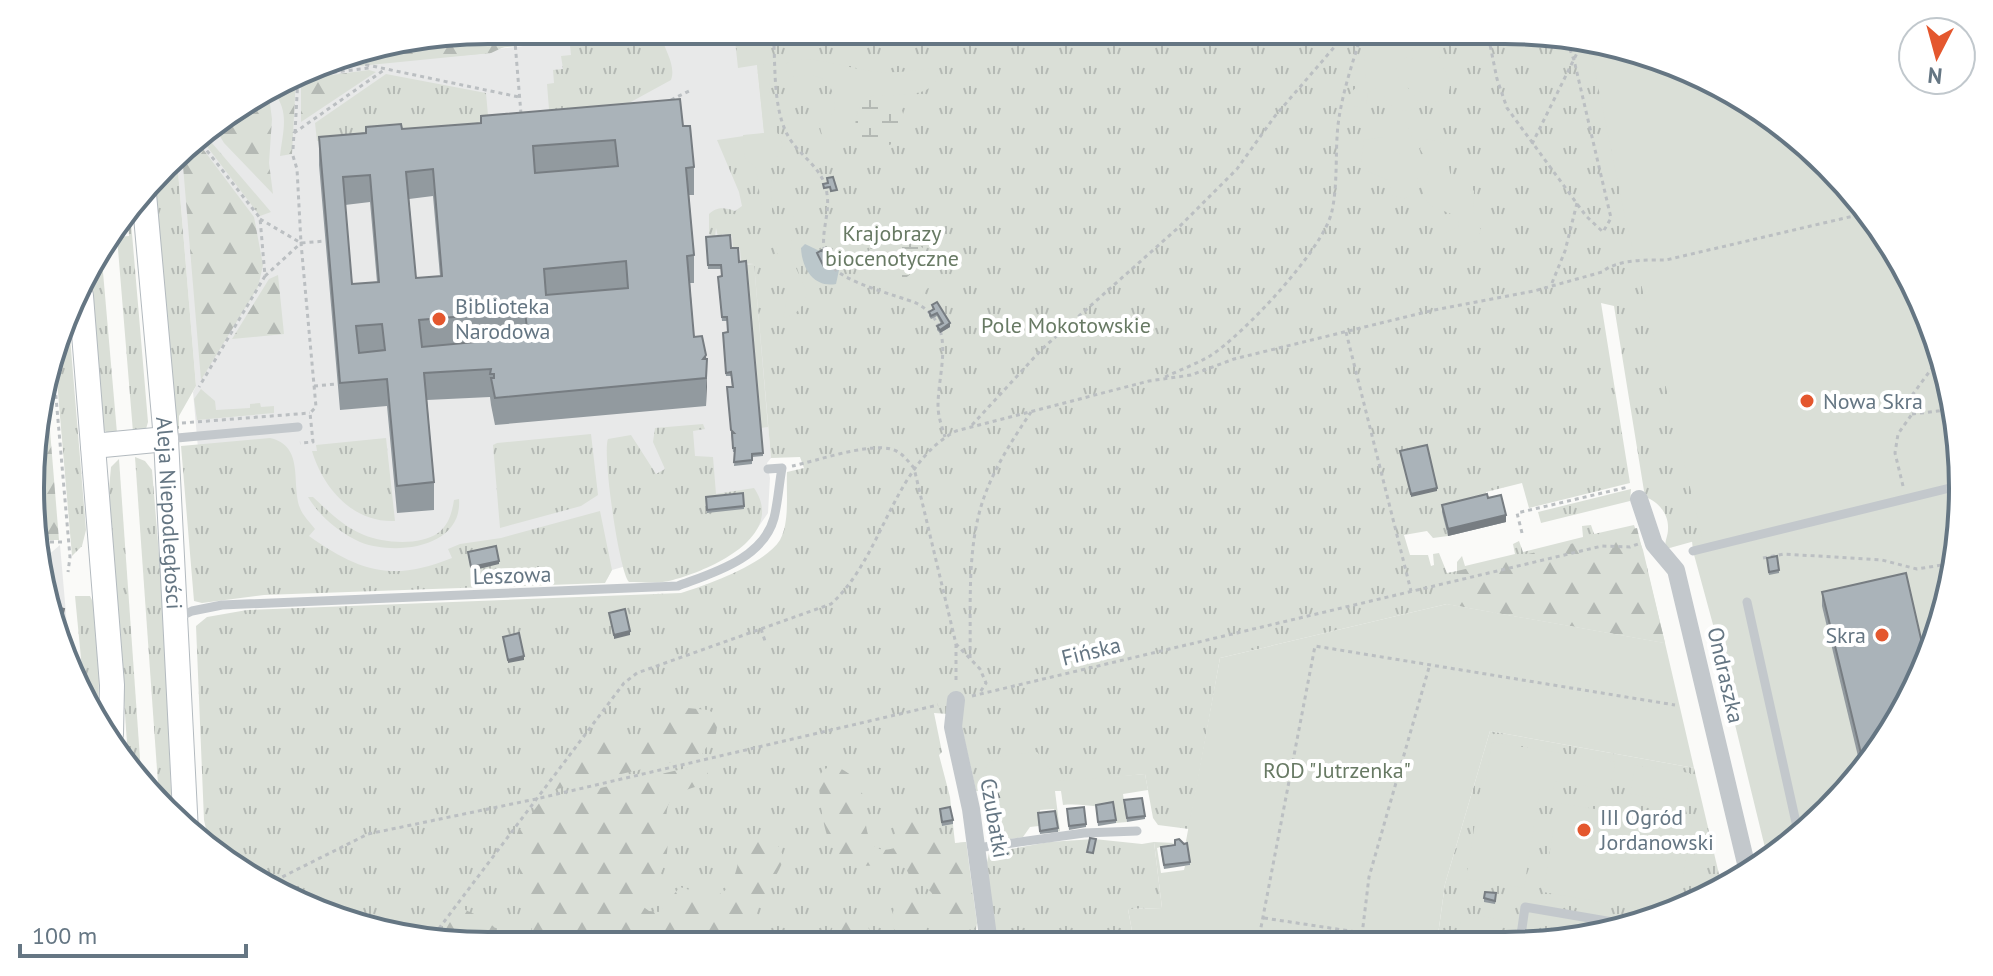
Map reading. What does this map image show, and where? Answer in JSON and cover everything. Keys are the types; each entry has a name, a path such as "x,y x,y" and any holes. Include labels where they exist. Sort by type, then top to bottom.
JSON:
{"main road":[{"name":"Aleja Niepodległości","path":"146,206 174,431 177,618 185,813"},
{"path":"82,309 113,693 112,723"},
{"path":"93,446 174,431"}],"street":[{"name":"Ondraszka","path":"1635,492 1658,550 1676,570 1745,861"},
{"name":"Czubatki","path":"956,700 953,727 971,809 988,932"}],"lane":[{"path":"174,431 298,427"},
{"name":"Leszowa","path":"177,618 192,611 222,605 678,586 724,569 753,550 766,535 774,521 782,468 768,469"},
{"path":"1693,551 1949,488"},
{"path":"1747,602 1796,823"},
{"path":"977,848 1084,833 1137,831"},
{"path":"1522,931 1525,907 1604,920"}],"path":[{"path":"515,44 521,119"},
{"path":"774,44 779,107 785,130 817,169 826,188 828,204 823,248 830,264 845,276 925,307 941,331 944,350 938,408 945,436"},
{"path":"969,428 1042,349 1179,227 1237,169 1275,116 1337,44"},
{"path":"1162,378 1210,356 1240,331 1322,235 1331,213 1343,95 1359,44"},
{"path":"1490,44 1507,108 1577,203 1603,232 1611,218 1570,49"},
{"path":"1532,144 1578,51"},
{"path":"358,64 519,97"},
{"path":"331,73 372,67"},
{"path":"294,133 384,70"},
{"path":"293,149 297,88"},
{"path":"664,103 689,91"},
{"path":"204,147 260,218 301,243 325,241"},
{"path":"174,431 310,413 316,407 297,169 293,156"},
{"path":"1551,285 1565,251 1577,203"},
{"path":"439,929 624,683 648,669 831,604 853,581 914,468 929,449 945,436 1162,378 1191,375 1234,359 1551,285 1608,268 1643,260 1666,260 1855,216"},
{"path":"260,218 265,276"},
{"path":"199,387 265,276 301,243"},
{"path":"1346,332 1411,591"},
{"path":"1906,499 1895,453 1898,434 1912,414 1913,394 1932,367"},
{"path":"314,386 337,384"},
{"path":"55,390 70,557 68,572"},
{"path":"1912,414 1942,411"},
{"path":"970,659 972,560 980,510 1004,453 1031,412"},
{"path":"300,443 313,442 310,413"},
{"path":"803,464 835,455 889,448 903,455 914,468 956,644 956,700"},
{"path":"1522,533 1517,513 1635,492"},
{"name":"Fińska","path":"278,879 368,834 536,799 1602,546 1630,547 1652,537"},
{"path":"48,542 63,542"},
{"path":"1763,558 1784,554 1882,560 1917,569 1942,565"},
{"path":"761,629 765,641"},
{"path":"956,644 980,669 986,683 979,694"},
{"path":"1260,932 1315,646 1675,705"},
{"path":"1363,932 1369,877 1430,664"},
{"path":"1262,917 1357,932"}],"shaded area":[{"path":"540,44 743,44 757,65 764,133 744,136 771,458 767,463 770,478 768,513 757,529 612,570 607,579 211,595 178,170 218,136 266,103 351,66"},
{"path":"805,244 828,255 839,270 836,284 821,283 807,270 801,248"},
{"path":"60,545 67,629 59,603 49,554"}],"green space":[{"path":"504,44 504,47 491,53 366,61 430,48"},
{"name":"Pole Mokotowskie","path":"540,44 498,48 491,53 348,67 430,48"},
{"name":"Pole Mokotowskie","path":"664,44 671,64 671,80 618,109 550,122 547,84 554,83 553,70 563,69 561,56 571,55 570,45"},
{"name":"Pole Mokotowskie","path":"735,44 1505,44 1563,48 1620,59 1675,78 1727,103 1798,154 1839,195 1874,241 1890,266 1917,324 1720,534 1666,549 1668,529 1665,513 1645,497 1614,306 1601,303 1630,483 1529,508 1522,483 1486,492 1487,501 1448,536 1433,538 1427,531 1404,535 1410,555 1428,555 1431,566 1434,565 1433,554 1439,553 1447,573 1457,571 1457,562 1462,556 1465,566 1515,554 1513,544 1519,541 1523,552 1583,537 1582,526 1591,525 1594,534 1634,525 1665,643 1447,604 1220,658 1189,829 1158,825 1153,818 1145,774 976,791 960,720 962,715 934,713 955,843 966,842 976,932 459,931 373,917 318,898 266,873 206,831 196,626 207,617 247,610 681,593 749,565 773,549 780,540 787,507 787,472 804,468 800,457 771,458 754,264 741,263 740,249 733,249 732,236 722,234 718,237 716,228 715,237 709,234 709,214 722,208 735,211 742,206 717,140 764,133 757,65 738,68"},
{"path":"1366,44 1416,44 1415,49 1396,68 1399,78 1418,99 1416,108 1405,111 1395,108 1376,88 1368,93 1362,108 1349,102 1351,92 1366,79"},
{"path":"1419,44 1438,44 1450,87 1441,102 1425,101 1418,88 1402,74 1402,68"},
{"name":"Nowa Skra","path":"1591,53 1648,68 1701,90 1752,119 1798,154 1839,195 1890,266 1915,318 1934,373 1948,459 1948,517 1940,575 1925,631 1890,710 1857,758 1819,802 1765,847 1719,659 1721,654 1693,551 1692,541 1702,537 1625,217"},
{"path":"795,59 824,61 878,72 932,68 938,71 936,81 921,92 866,97 847,136 833,140 822,135 819,123 834,112 833,92 826,82 815,76 788,77 784,65"},
{"path":"773,63 769,91 777,114 776,130 783,145 771,168 772,211 764,215 756,168 745,158 743,135 764,133 757,65"},
{"path":"369,70 376,72 301,122 301,86 323,76"},
{"path":"386,74 486,93 489,127 317,141 315,123"},
{"path":"295,88 292,154 280,156 284,130 282,106 278,99"},
{"path":"879,95 896,101 904,117 902,134 890,145 881,147 862,143 855,129 861,104 865,99"},
{"path":"266,103 270,104 269,163 273,194 219,135"},
{"path":"1405,122 1412,133 1411,139 1399,153 1418,179 1417,192 1405,199 1393,196 1388,180 1369,172 1361,161 1364,140 1383,137 1391,124"},
{"path":"1426,139 1446,147 1451,176 1464,180 1474,191 1473,210 1481,230 1474,241 1458,246 1449,243 1444,234 1458,227 1459,219 1430,205 1424,194 1430,166 1420,149"},
{"path":"211,141 271,212 260,216 206,145"},
{"path":"202,148 254,217 263,265 258,287 201,380 183,165"},
{"path":"178,170 196,386 179,416 179,429 174,427 154,195"},
{"path":"791,213 794,216 790,255 807,292 799,310 783,318 788,294 776,249 785,216"},
{"path":"131,224 148,422 146,429 133,432 118,243 122,237 129,236"},
{"name":"Krajobrazy biocenotyczne","path":"899,238 917,243 926,251 910,274 901,279 868,266 868,253 875,244"},
{"path":"924,250 933,260 938,276 917,301 869,282 864,271 868,266 896,278 912,274 914,253"},
{"path":"754,264 768,427 760,428 746,265"},
{"path":"103,267 117,433 104,430 91,289"},
{"path":"278,275 284,334 232,339 269,279"},
{"path":"70,339 86,530 82,546 72,556 57,382"},
{"path":"201,389 215,401 216,410 250,408 250,404 260,403 261,407 274,406 274,413 197,420 194,399"},
{"path":"49,422 59,540 47,540 45,517 45,459"},
{"path":"703,424 705,429 693,431 695,456 713,457 716,494 754,488 762,505 761,521 753,536 740,548 706,568 668,581 629,582 612,512 607,465 608,439 631,435 656,474 665,469 653,442 655,428"},
{"path":"591,434 598,495 581,506 500,528 493,445"},
{"path":"270,438 281,442 292,457 300,508 315,529 309,536 361,565 378,570 412,570 452,558 448,549 460,544 501,538 600,511 612,570 605,583 264,595 202,603 194,601 181,446"},
{"path":"386,438 395,521 366,516 342,501 324,478 312,451 317,451 316,445"},
{"path":"135,457 145,461 152,470 163,603 171,799 158,785"},
{"path":"119,459 140,764 127,746 109,489 111,467"},
{"path":"1631,489 1630,501 1541,523 1538,512"},
{"path":"308,497 313,497 357,532 372,538 401,542 422,540 438,533 451,514 454,500 459,499 457,515 450,528 439,538 424,544 391,548 360,542 345,534 324,517"},
{"path":"1637,528 1665,643 1447,604 1454,592 1457,571"},
{"path":"75,596 90,596 93,602 98,701 82,666"},
{"name":"ROD \"Jutrzenka\"","path":"1447,604 1665,643 1694,768 1490,731 1445,884 1438,932 1132,932 1128,909 1162,908 1154,842 1175,843 1157,848 1161,873 1184,870 1185,866 1190,865 1186,841 1220,658"},
{"path":"688,708 708,710 717,715 716,734 702,755 549,791 590,734 608,739 633,738 661,719"},
{"name":"III Ogród Jordanowski","path":"1490,731 1694,768 1720,877 1701,886 1648,908 1592,923 1534,931 1438,932 1445,884"},
{"path":"1492,742 1615,762 1610,790 1555,781 1553,790 1540,788 1524,888 1466,879 1482,779 1486,779"},
{"path":"1037,752 1059,781 1145,774 1148,790 1123,794 1127,822 1116,823 1113,806 1063,805 1061,791 1055,791 1060,831 1057,832 1054,809 1040,810 1039,826 1030,827 1023,837 993,842 983,785 987,765 1004,756"},
{"path":"704,764 708,773 704,784 681,792 669,804 664,865 656,880 640,894 641,905 649,911 659,912 680,887 704,895 721,893 736,873 740,846 749,840 778,845 784,858 756,912 752,932 533,932 514,838 540,802"},
{"path":"1635,765 1690,773 1686,802 1630,794"},
{"path":"835,766 850,774 860,787 867,829 876,847 884,850 897,847 895,826 906,820 922,827 943,845 966,842 976,929 956,931 940,926 933,894 909,875 905,866 895,863 860,865 846,861 836,852 824,826 818,778 824,769"},
{"path":"1558,803 1692,825 1680,896 1675,898 1644,909 1543,892"},
{"path":"1094,839 1142,844 1154,842 1162,908 1128,909 1132,932 996,932 986,867 989,853 1049,842"},
{"path":"911,899 922,904 926,914 926,932 892,932 896,902"},
{"path":"460,907 486,921 498,932 444,929"},
{"path":"1462,913 1502,920 1500,932 1459,932"},
{"path":"840,920 856,920 871,932 831,932"}],"building":[{"name":"Biblioteka Narodowa","path":"680,99 683,126 690,126 694,167 686,168 694,255 687,256 694,337 702,336 706,355 703,359 707,359 706,378 495,398 491,369 424,373 434,482 397,486 387,379 340,383 319,137 366,133 366,127 401,124 402,129 481,123 481,116","holes":["615,140 618,166 535,173 533,146","433,169 442,276 416,278 406,172","370,175 379,282 352,284 343,177","626,261 628,288 546,295 544,269","525,311 528,337 422,347 419,320","382,324 385,350 359,353 356,326"]},
{"path":"833,177 837,190 824,188 827,178"},
{"path":"730,235 731,248 738,248 739,262 746,261 763,453 752,454 752,460 734,462 734,433 731,430 727,387 733,387 731,372 726,373 723,333 728,332 727,317 722,317 718,277 722,276 721,265 708,265 706,237"},
{"path":"822,250 831,256 826,258 828,262 823,265 817,253"},
{"path":"937,302 950,323 940,330 937,326 943,323 937,313 931,316 929,312"},
{"path":"1427,445 1437,488 1411,494 1400,451"},
{"path":"743,493 744,506 707,510 706,497"},
{"path":"1487,494 1488,498 1501,495 1506,515 1448,529 1442,505"},
{"path":"496,546 499,561 471,567 468,552"},
{"path":"1777,556 1779,570 1769,572 1767,558"},
{"path":"1906,573 1921,641 1890,710 1861,753 1822,592"},
{"path":"625,609 630,631 614,635 609,613"},
{"path":"519,633 524,656 508,660 503,637"},
{"path":"994,785 999,797 992,798 991,790 987,791 986,786"},
{"path":"1142,798 1145,816 1127,818 1124,800"},
{"path":"1113,802 1116,820 1098,822 1096,805"},
{"path":"950,807 953,820 942,822 940,809"},
{"path":"1084,807 1086,824 1069,826 1067,809"},
{"path":"1055,811 1058,828 1040,831 1038,813"},
{"path":"1090,838 1096,839 1093,853 1087,852"},
{"path":"1175,840 1187,843 1190,862 1164,865 1161,847 1175,845"},
{"path":"1485,892 1496,893 1495,901 1484,898"}],"place":[{"name":"Biblioteka Narodowa","path":"439,319"},
{"name":"Nowa Skra","path":"1807,401"},
{"name":"Skra","path":"1882,635"},
{"name":"III Ogród Jordanowski","path":"1584,830"}]}
